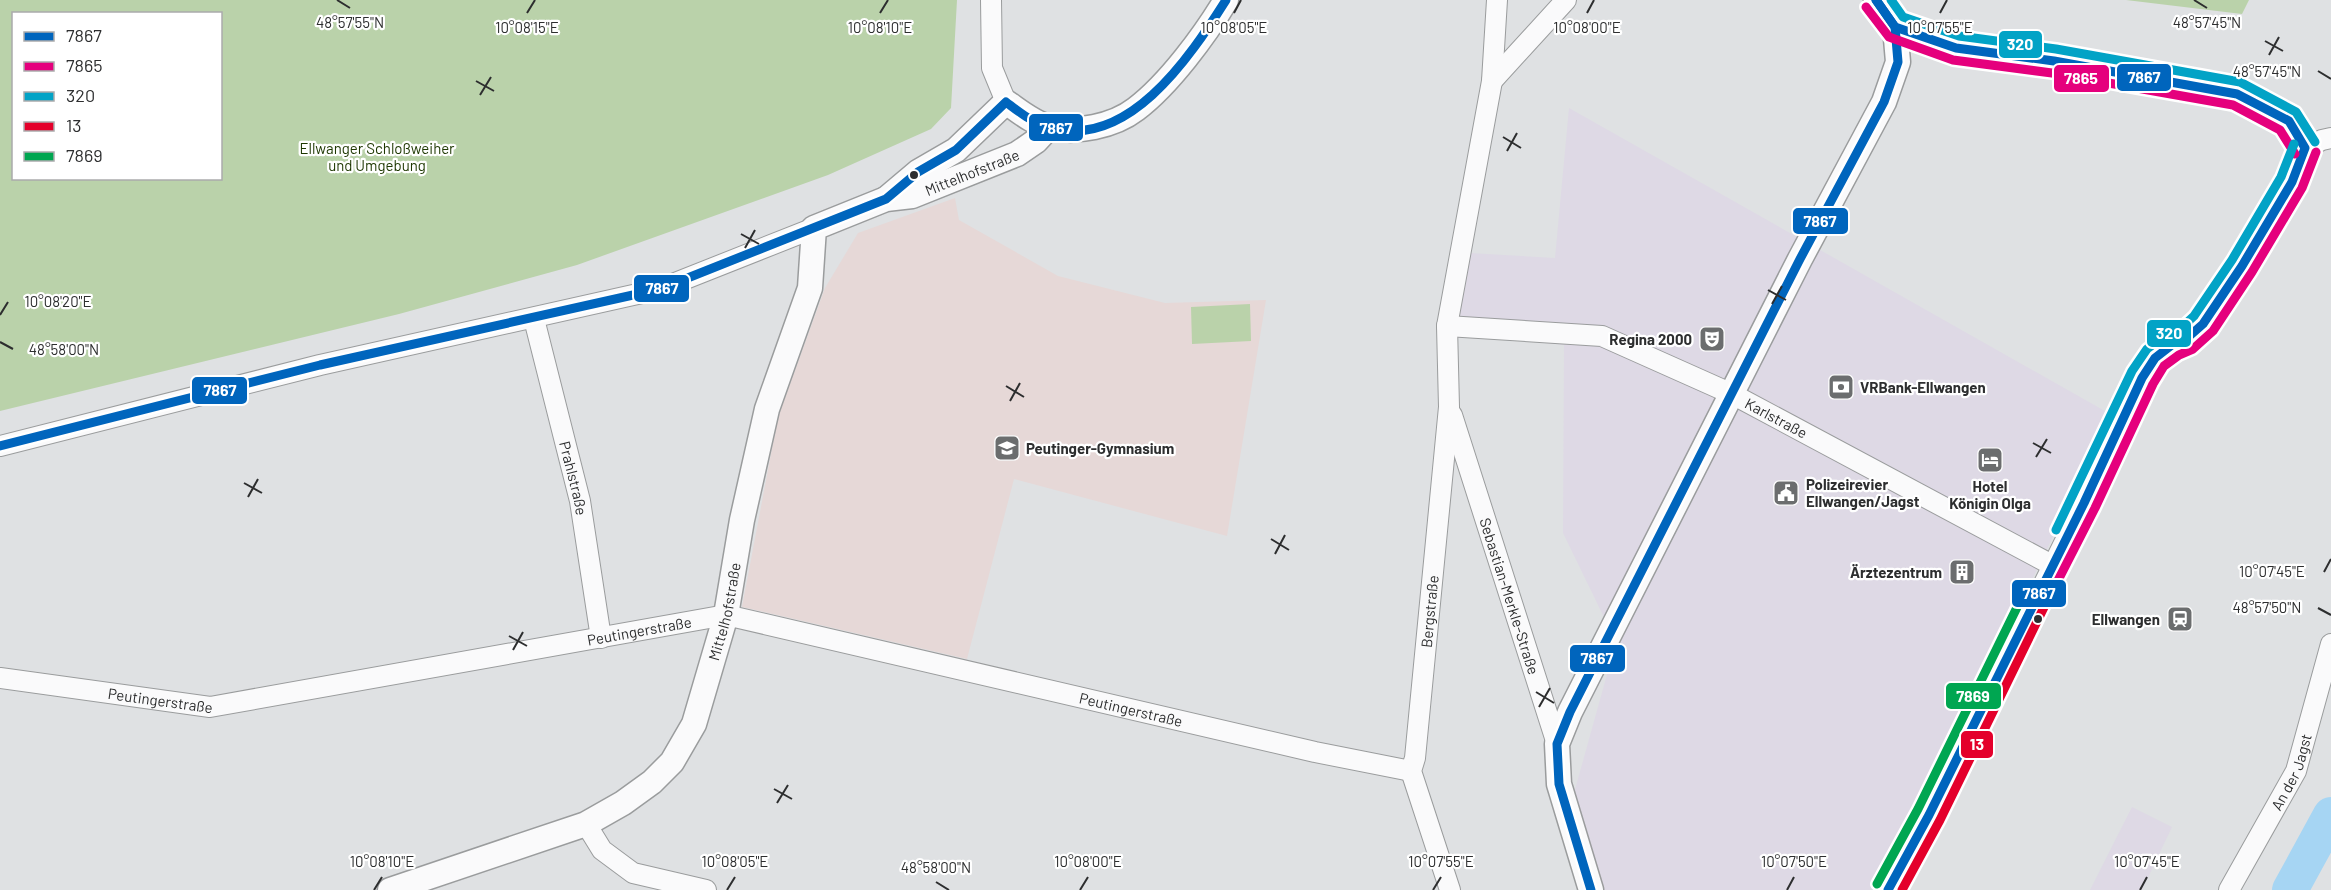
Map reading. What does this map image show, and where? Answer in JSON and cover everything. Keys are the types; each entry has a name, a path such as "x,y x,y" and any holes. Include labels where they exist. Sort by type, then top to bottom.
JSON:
{"street":[{"path":"991,0 992,68 1006,102 1028,117 1049,127 1080,129 1109,123 1135,110 1167,81 1226,0"},
{"path":"1447,326 1492,81 1497,0"},
{"path":"1492,81 1566,0"},
{"path":"1557,744 1570,712 1732,393 1884,102 1898,62 1895,27 1876,0"},
{"path":"1895,27 1956,48 2054,61 2237,94 2289,121 2305,148"},
{"name":"Mittelhofstraße","path":"886,199 918,172 956,150 1006,102"},
{"name":"Mittelhofstraße","path":"390,890 586,824 652,782 672,762 694,724 726,615 742,520 767,409 810,288 814,228 886,199 912,196 1017,154 1036,141 1049,127"},
{"path":"1888,890 1929,815 2084,503 2142,378 2156,358 2173,344 2186,339 2203,324 2242,266 2292,182 2305,148 2331,138"},
{"path":"0,446 320,365 660,289 814,228"},
{"name":"Prahlstraße","path":"534,319 580,501 602,638"},
{"name":"Karlstraße","path":"1447,326 1602,336 1732,393 2052,565"},
{"name":"Bergstraße","path":"1447,326 1449,407 1415,759 1411,771 1450,890"},
{"name":"Sebastian-Merkle-Straße","path":"1449,407 1557,744 1558,784 1591,890"},
{"name":"Peutingerstraße","path":"0,678 210,707 726,615 1315,752 1411,771"},
{"name":"An der Jagst","path":"2229,890 2296,771 2331,644"},
{"path":"586,824 602,850 633,873 706,890"}],"shaded area":[{"path":"1569,108 2112,415 1972,703 1877,890 1585,890 1566,822 1616,642 1563,533 1564,345 1442,331 1453,252 1555,258"},
{"name":"Peutinger-Gymnasium","path":"955,198 959,220 1058,276 1165,303 1266,300 1227,536 1014,479 967,659 742,607 778,417 825,288 858,233"},
{"path":"2132,807 2172,827 2142,890 2090,890"}],"green space":[{"name":"Ellwanger Schloßweiher und Umgebung","path":"0,0 957,0 951,108 931,129 828,175 577,265 399,314 0,411"},
{"path":"2126,0 2249,0 2242,14"},
{"path":"1250,304 1251,341 1192,344 1191,307"}],"waterway":[{"path":"2290,890 2331,815"}],"transit line":[{"name":"7867","path":"0,446 320,365 660,289 886,199 918,172 956,150 1006,102 1024,116 1040,124 1075,131 1102,126 1128,113 1152,95 1174,72 1194,48 1226,0"},
{"name":"7867","path":"1876,0 1895,27 1956,48 2054,61 2237,94 2289,121 2305,148 2292,182 2242,266 2203,324 2186,339 2173,344 2155,358 2142,378 2084,503 1929,815 1888,890"},
{"name":"7867","path":"1591,890 1559,784 1557,744 1570,712 1800,259 1884,102 1898,62 1895,27 1876,0"},
{"name":"320","path":"1891,0 1903,17 1959,36 2056,49 2240,82 2296,112 2315,142"},
{"name":"7865","path":"1866,7 1889,37 1953,60 2052,73 2233,105 2280,130 2295,154"},
{"name":"320","path":"2056,530 2132,371 2147,349 2167,334 2180,329 2194,316 2232,260 2281,177 2294,144"},
{"name":"7865","path":"2049,598 2095,508 2153,384 2164,366 2179,355 2193,349 2213,331 2252,272 2302,188 2316,152"},
{"name":"7869","path":"1877,884 1918,809 2027,587"},
{"name":"13","path":"1902,890 1940,820 2049,597"}],"place":[{"name":"Regina 2000","path":"1712,339"},
{"name":"VRBank-Ellwangen","path":"1841,387"},
{"name":"Peutinger-Gymnasium","path":"1007,448"},
{"name":"Hotel Königin Olga","path":"1990,460"},
{"name":"Polizeirevier Ellwangen/Jagst","path":"1786,493"},
{"name":"Ärztezentrum","path":"1962,572"},
{"name":"Ellwangen","path":"2180,619"}]}
